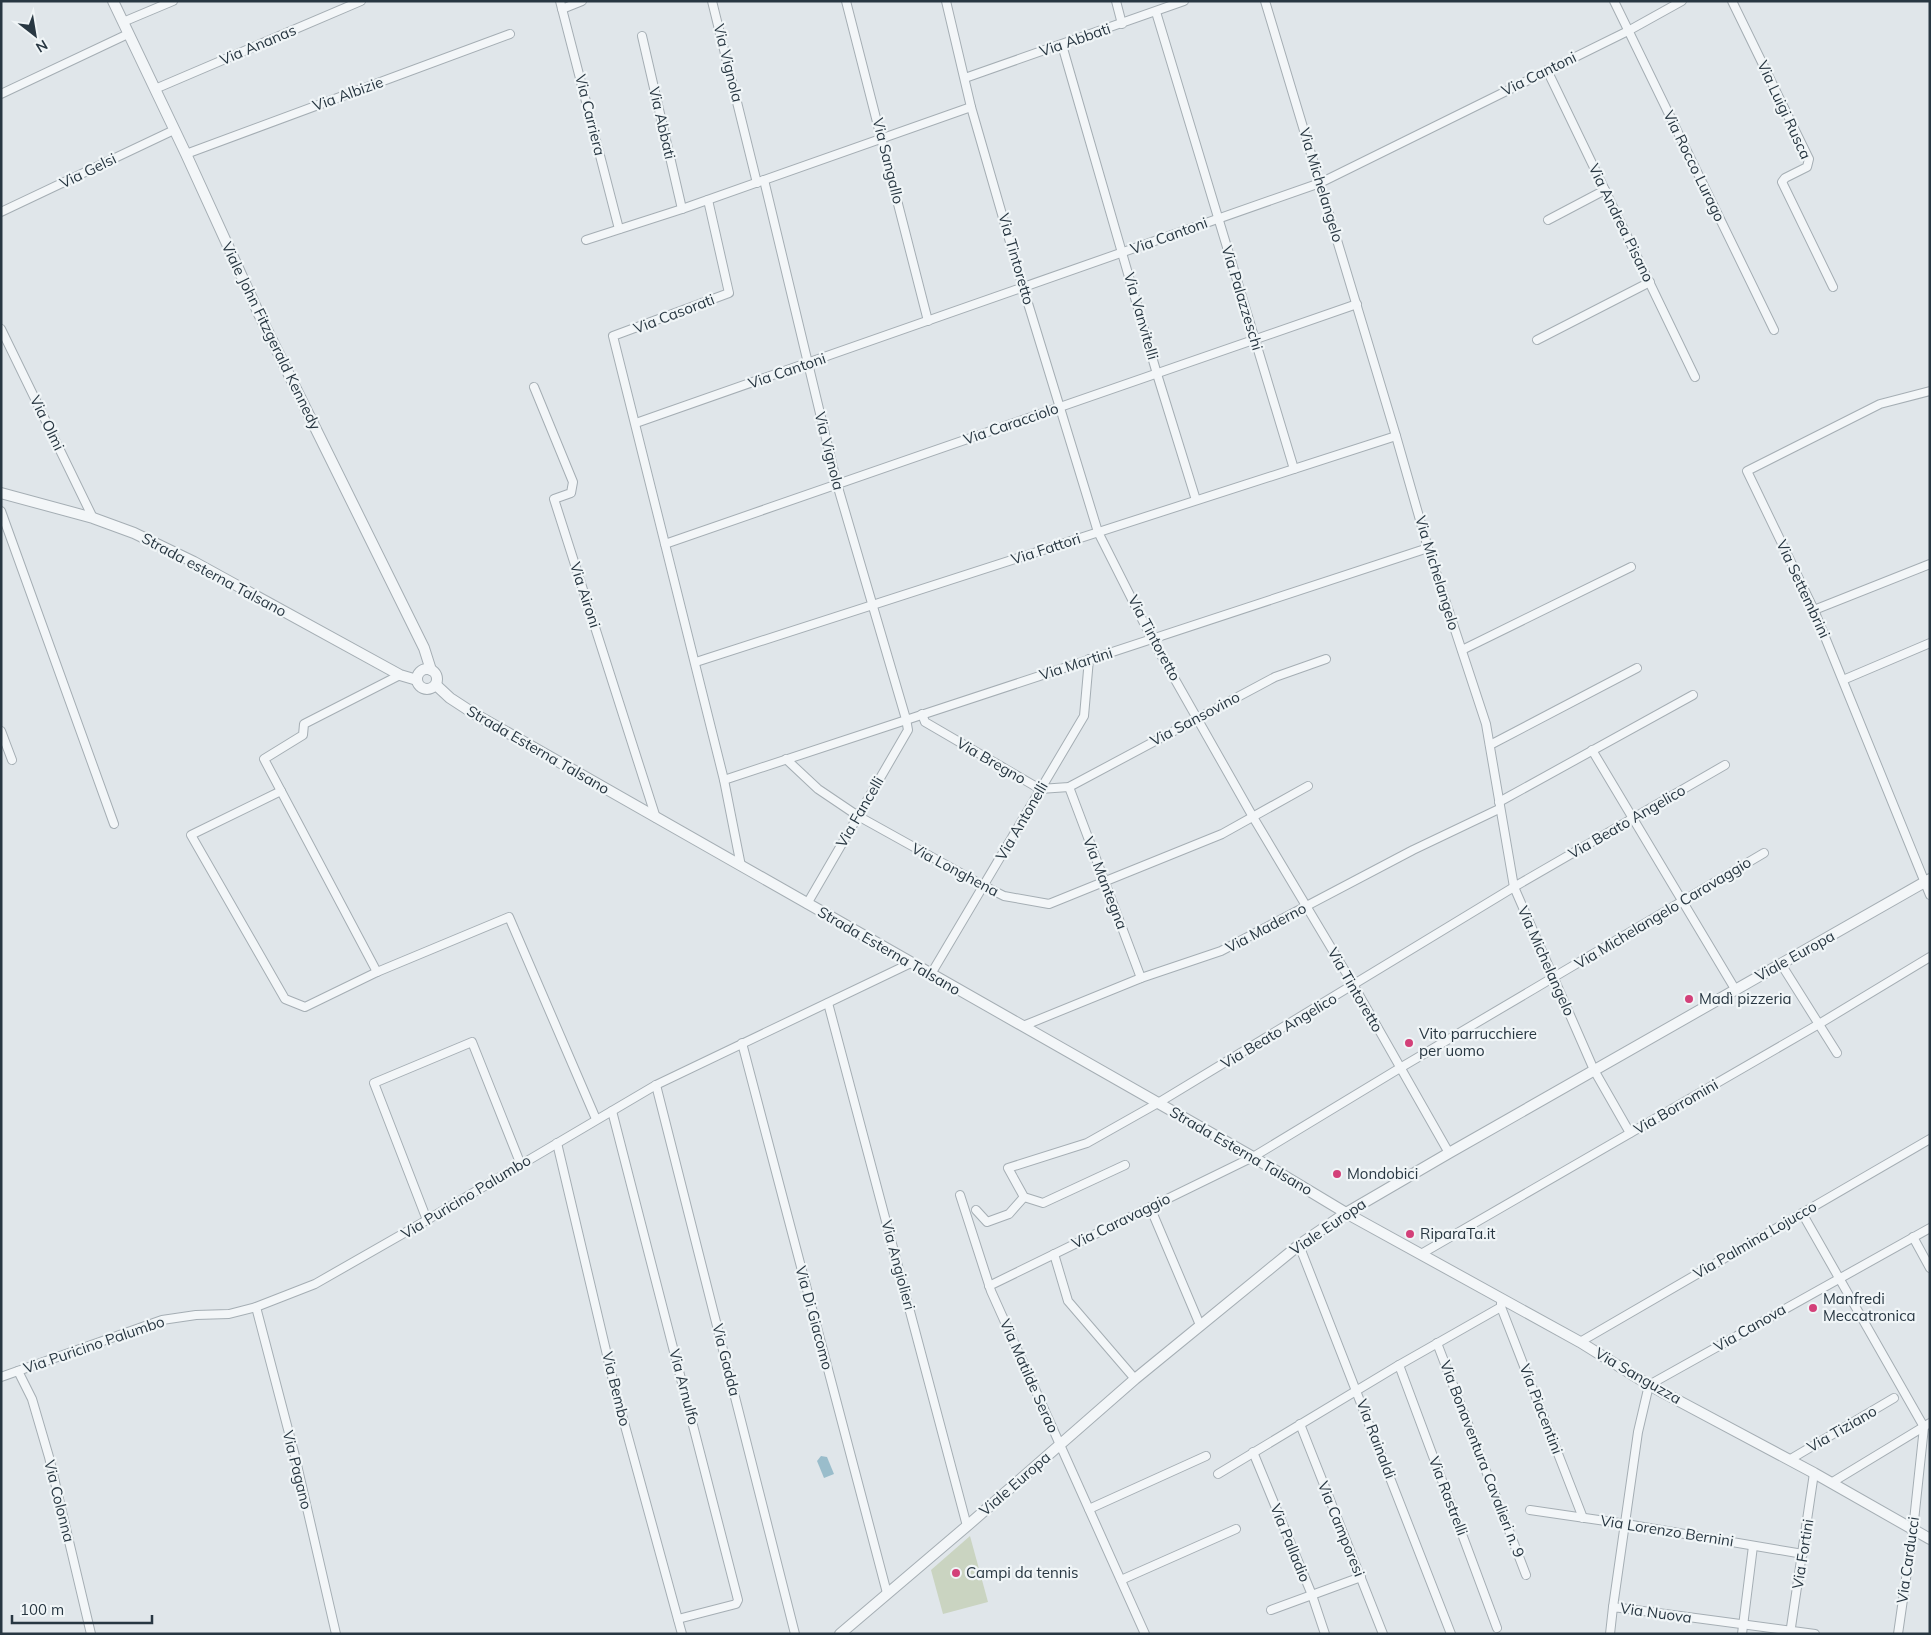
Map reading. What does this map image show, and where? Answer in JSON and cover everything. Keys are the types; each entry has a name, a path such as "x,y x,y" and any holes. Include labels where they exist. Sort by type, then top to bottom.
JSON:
{"street":[{"name":"Viale John Fitzgerald Kennedy","path":"113,1 259,314 424,648 430,670"},
{"path":"123,22 173,1"},
{"name":"Via Ananas","path":"155,89 361,1"},
{"path":"562,5 582,1"},
{"name":"Via Vignola","path":"712,1 808,364 837,484 906,719"},
{"name":"Via Sangallo","path":"846,1 928,321"},
{"name":"Via Tintoretto","path":"946,1 971,107 1023,287 1098,532 1152,638 1253,817 1354,986 1449,1153"},
{"path":"1116,1 1122,24"},
{"name":"Via Abbati","path":"965,78 1184,1"},
{"name":"Via Michelangelo","path":"1265,1 1357,304 1428,548 1486,724 1514,888 1594,1070 1630,1133"},
{"name":"Via Rocco Lurago","path":"1614,1 1774,330"},
{"name":"Via Cantoni","path":"636,423 808,364 1320,182 1628,31 1682,1"},
{"name":"Via Luigi Rusca","path":"1732,1 1810,161 1807,167 1785,178 1782,182 1833,287"},
{"name":"Via Carriera","path":"562,5 620,230"},
{"name":"Via Palazzeschi","path":"1156,12 1294,469"},
{"path":"1,94 128,34"},
{"name":"Via Albizie","path":"186,154 510,34"},
{"name":"Via Abbati","path":"642,36 682,209"},
{"name":"Via Vanvitelli","path":"1062,45 1157,374 1196,500"},
{"name":"Via Andrea Pisano","path":"1547,70 1695,377"},
{"path":"586,240 682,209 971,107"},
{"name":"Via Gelsi","path":"1,212 174,130"},
{"path":"1548,220 1605,190"},
{"name":"Via Casorati","path":"636,423 613,336 730,292 708,200"},
{"path":"1538,340 1650,282"},
{"name":"Via Caracciolo","path":"664,544 1357,304"},
{"name":"Via Olmi","path":"1,328 93,518"},
{"name":"Via Aironi","path":"534,386 573,482 571,493 554,499 656,818"},
{"name":"Via Settembrini","path":"1930,391 1880,404 1748,471 1814,610 1927,881 1930,894"},
{"path":"636,423 664,544 696,662 724,780 741,866"},
{"name":"Via Fattori","path":"696,662 1396,436"},
{"name":"Strada esterna Talsano","path":"1,493 93,518 134,533 194,562 400,675 417,680"},
{"path":"1,511 114,824"},
{"name":"Via Martini","path":"724,780 1428,548"},
{"path":"1814,610 1930,564"},
{"path":"1462,650 1631,567"},
{"path":"1843,680 1930,643"},
{"name":"Via Antonelli","path":"931,974 1084,716 1090,659"},
{"name":"Via Sansovino","path":"1069,787 1275,677 1326,659"},
{"path":"1490,745 1637,668"},
{"path":"430,670 437,676 436,685 426,689 419,685 417,680 421,672 430,670"},
{"path":"377,972 264,759 303,735 304,724 400,675"},
{"name":"Strada Esterna Talsano","path":"436,685 450,698 473,713 1253,1157 1346,1213"},
{"name":"Via Maderno","path":"1023,1026 1141,978 1220,951 1499,806 1592,750 1693,695"},
{"name":"Via Bregno","path":"922,714 925,722 1040,789 1069,787"},
{"name":"Via Fancelli","path":"808,904 908,730 906,719"},
{"path":"1,731 12,760"},
{"path":"1592,750 1735,988"},
{"name":"Via Longhena","path":"786,758 818,789 858,816 984,886 1004,896 1049,904 1222,834 1308,786"},
{"name":"Via Beato Angelico","path":"1024,1197 1008,1168 1087,1143 1158,1103 1514,888 1724,765"},
{"name":"Via Mantegna","path":"1069,787 1141,978"},
{"path":"281,791 191,834 286,999 305,1007 377,972 510,917 596,1119"},
{"name":"Via Michelangelo Caravaggio","path":"1253,1157 1764,853"},
{"name":"Viale Europa","path":"840,1634 1135,1379 1299,1244 1346,1213 1449,1153 1735,988 1927,881"},
{"name":"Via Borromini","path":"1421,1254 1820,1024 1930,957"},
{"name":"Via Puricino Palumbo","path":"1,1377 162,1320 196,1315 229,1314 256,1308 315,1284 428,1220 656,1085 911,963"},
{"path":"1781,964 1837,1053"},
{"name":"Via Angiolieri","path":"828,1004 967,1526"},
{"path":"428,1220 374,1083 472,1042 521,1165"},
{"name":"Via Di Giacomo","path":"742,1043 887,1593"},
{"name":"Via Gadda","path":"656,1085 796,1634"},
{"name":"Via Arnulfo","path":"612,1111 738,1600 736,1604 678,1620"},
{"name":"Via Palmina Lojucco","path":"1580,1342 1930,1139"},
{"name":"Via Bembo","path":"557,1143 616,1393 682,1634"},
{"name":"Via Caravaggio","path":"989,1286 1253,1157"},
{"path":"976,1210 987,1222 1010,1214 1024,1197 1043,1203 1125,1165"},
{"name":"Via Matilde Serao","path":"960,1195 989,1286 1145,1634"},
{"path":"1150,1207 1200,1325"},
{"name":"Via Sanguzza","path":"1346,1213 1421,1254 1501,1304 1580,1342 1649,1385 1831,1483 1930,1539"},
{"path":"1802,1213 1927,1425 1831,1483"},
{"name":"Via Canova","path":"1649,1385 1839,1277 1930,1228"},
{"path":"1913,1237 1930,1268"},
{"name":"Via Rainaldi","path":"1299,1244 1451,1634"},
{"path":"1054,1254 1068,1301 1135,1379"},
{"path":"1218,1474 1501,1304"},
{"name":"Via Piacentini","path":"1501,1304 1584,1518"},
{"name":"Via Pagano","path":"256,1308 295,1456 336,1634"},
{"name":"Via Bonaventura Cavalieri n. 9","path":"1437,1343 1526,1575"},
{"name":"Via Rastrelli","path":"1399,1365 1497,1628"},
{"name":"Via Colonna","path":"18,1371 32,1399 49,1458 91,1634"},
{"path":"1613,1607 1638,1432 1649,1385"},
{"name":"Via Tiziano","path":"1789,1460 1894,1398"},
{"name":"Via Camporesi","path":"1300,1424 1383,1634"},
{"name":"Via Carducci","path":"1898,1634 1927,1425"},
{"name":"Via Palladio","path":"1253,1452 1312,1595 1325,1634"},
{"path":"1089,1509 1206,1456"},
{"name":"Via Fortini","path":"1791,1632 1814,1474"},
{"name":"Via Lorenzo Bernini","path":"1530,1510 1803,1554"},
{"path":"1121,1580 1236,1529"},
{"path":"1742,1634 1753,1546"},
{"path":"1270,1610 1361,1577"},
{"name":"Via Nuova","path":"1610,1634 1613,1607 1815,1634"}],"green space":[{"name":"Campi da tennis","path":"970,1536 988,1602 943,1614 931,1570"}],"water":[{"path":"821,1456 827,1457 834,1474 824,1478 817,1461"}],"place":[{"name":"Madì pizzeria","path":"1689,999"},
{"name":"Vito parrucchiere per uomo","path":"1409,1043"},
{"name":"Mondobici","path":"1337,1174"},
{"name":"RiparaTa.it","path":"1410,1234"},
{"name":"Manfredi Meccatronica","path":"1813,1308"},
{"name":"Campi da tennis","path":"956,1573"}]}
